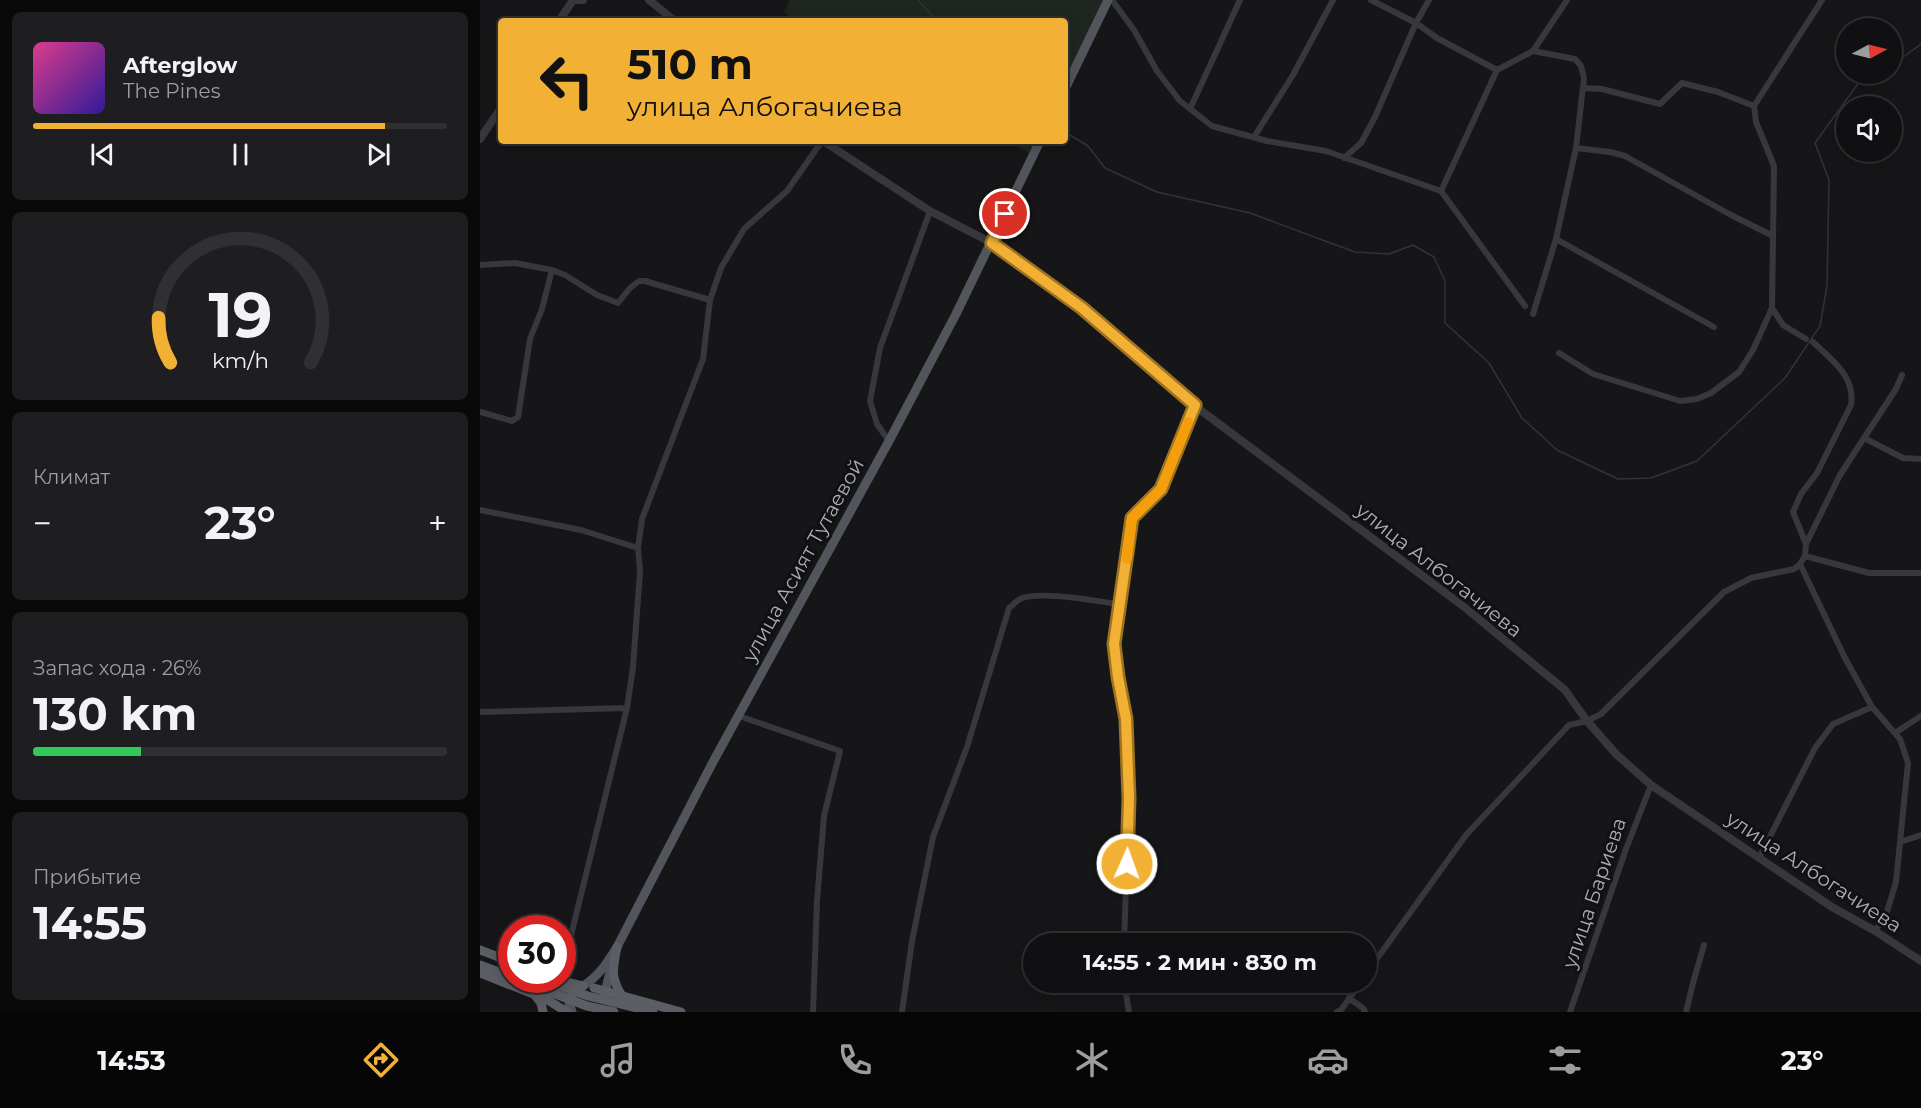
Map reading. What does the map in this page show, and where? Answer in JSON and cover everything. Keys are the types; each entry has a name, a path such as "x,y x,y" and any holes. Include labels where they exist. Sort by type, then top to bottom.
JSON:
{"highway":[{"path":"617,947 613,970 615,983 622,996"},
{"path":"480,950 498,957"},
{"path":"480,956 498,962"},
{"path":"480,965 498,972"},
{"path":"480,973 534,994 567,1012"},
{"path":"576,985 581,987"},
{"path":"594,988 681,1012"},
{"path":"576,992 653,1012"},
{"path":"552,993 587,1006 614,1012"},
{"path":"534,994 541,1003 543,1012"}],"main road":[{"path":"1068,83 1110,0"},
{"name":"улица Асият Тутаевой","path":"581,987 603,970 617,947 739,716 890,441 992,243 1039,144"},
{"path":"600,1012 617,947"},
{"path":"572,1012 570,997 576,989 581,987 594,988 602,996 603,1002"}],"street":[{"path":"561,18 572,0 583,0"},
{"path":"650,0 671,18"},
{"path":"1110,0 1134,30 1157,71 1180,101 1212,126 1254,138 1326,151 1441,191 1525,306"},
{"path":"1190,109 1240,0"},
{"path":"1254,138 1293,75 1333,0"},
{"path":"1371,0 1416,23 1437,39 1497,70"},
{"path":"1344,158 1360,143 1375,117 1416,23 1429,0"},
{"path":"1441,191 1497,70 1533,51 1568,0"},
{"path":"1559,353 1593,374 1680,401 1697,399 1711,393 1739,372 1753,350 1772,308 1774,166 1756,122 1754,106 1822,0"},
{"path":"1533,51 1577,60 1583,70 1576,148 1556,239 1533,314"},
{"path":"1583,87 1602,88 1660,104 1682,83 1718,92 1754,106"},
{"path":"480,139 498,112"},
{"path":"576,915 627,708 633,667 640,570 638,548 642,519 703,359 710,300 721,268 744,229 788,191 820,144"},
{"name":"улица Албогачиева","path":"827,144 930,212 992,243 1082,308 1195,405 1463,606 1565,690 1587,721 1616,754 1651,785 1832,907 1921,961"},
{"path":"1576,148 1625,156 1773,236"},
{"path":"890,441 877,424 870,401 880,348 930,212"},
{"path":"1556,239 1714,327"},
{"path":"480,265 515,263 552,270 565,275 597,295 618,303 639,281 710,300"},
{"path":"480,412 512,421 518,417 530,339 542,309 552,270"},
{"path":"1772,308 1783,325 1809,341 1841,369 1854,392 1851,405 1822,464 1801,494 1793,512 1806,544"},
{"path":"1377,959 1466,835 1569,725 1587,721 1601,714 1724,592 1751,578 1794,569 1800,564 1805,556 1806,544 1840,475 1896,389 1902,375"},
{"path":"1124,933 1129,798 1126,719 1114,644 1132,518 1161,489 1195,405"},
{"path":"1864,438 1903,458 1921,459"},
{"path":"480,510 581,530 638,548"},
{"path":"1805,556 1869,573 1921,573"},
{"path":"1800,564 1845,658 1872,706 1900,739 1908,764 1896,882 1886,915 1875,931"},
{"path":"902,1012 912,941 933,837 967,747 1009,608 1021,598 1042,596 1076,597 1121,605"},
{"path":"1759,858 1815,748 1833,724 1872,706"},
{"path":"480,712 627,708"},
{"path":"739,716 840,751 824,816 817,901 813,1012"},
{"path":"1895,734 1921,716"},
{"name":"улица Бариева","path":"1570,1012 1626,849 1651,785"},
{"path":"1900,842 1921,835"},
{"path":"1686,1012 1704,945"},
{"path":"1126,993 1129,1012"},
{"path":"1337,1012 1341,1010 1353,993"},
{"path":"1349,998 1365,1012"}],"shaded area":[{"path":"790,0 1108,0 1068,83 1068,18 791,18 784,12"},
{"path":"1012,144 1038,144 1033,155"}],"waterway":[{"path":"918,0 934,18"},
{"path":"1902,58 1921,44"},
{"path":"1068,134 1088,146 1105,168 1157,192 1250,213 1355,252 1389,254 1413,245 1434,257 1445,281 1445,323 1489,363 1522,418 1557,450 1618,479 1651,478 1697,461 1785,378 1820,326 1827,286 1829,180 1815,143 1858,84"}],"slow traffic":[{"path":"1127,559 1132,518 1161,489 1188,422"}],"route":[{"path":"1005,214 992,243 1082,308 1195,405 1161,489 1132,518 1114,644 1126,719 1129,798 1127,864"}]}
